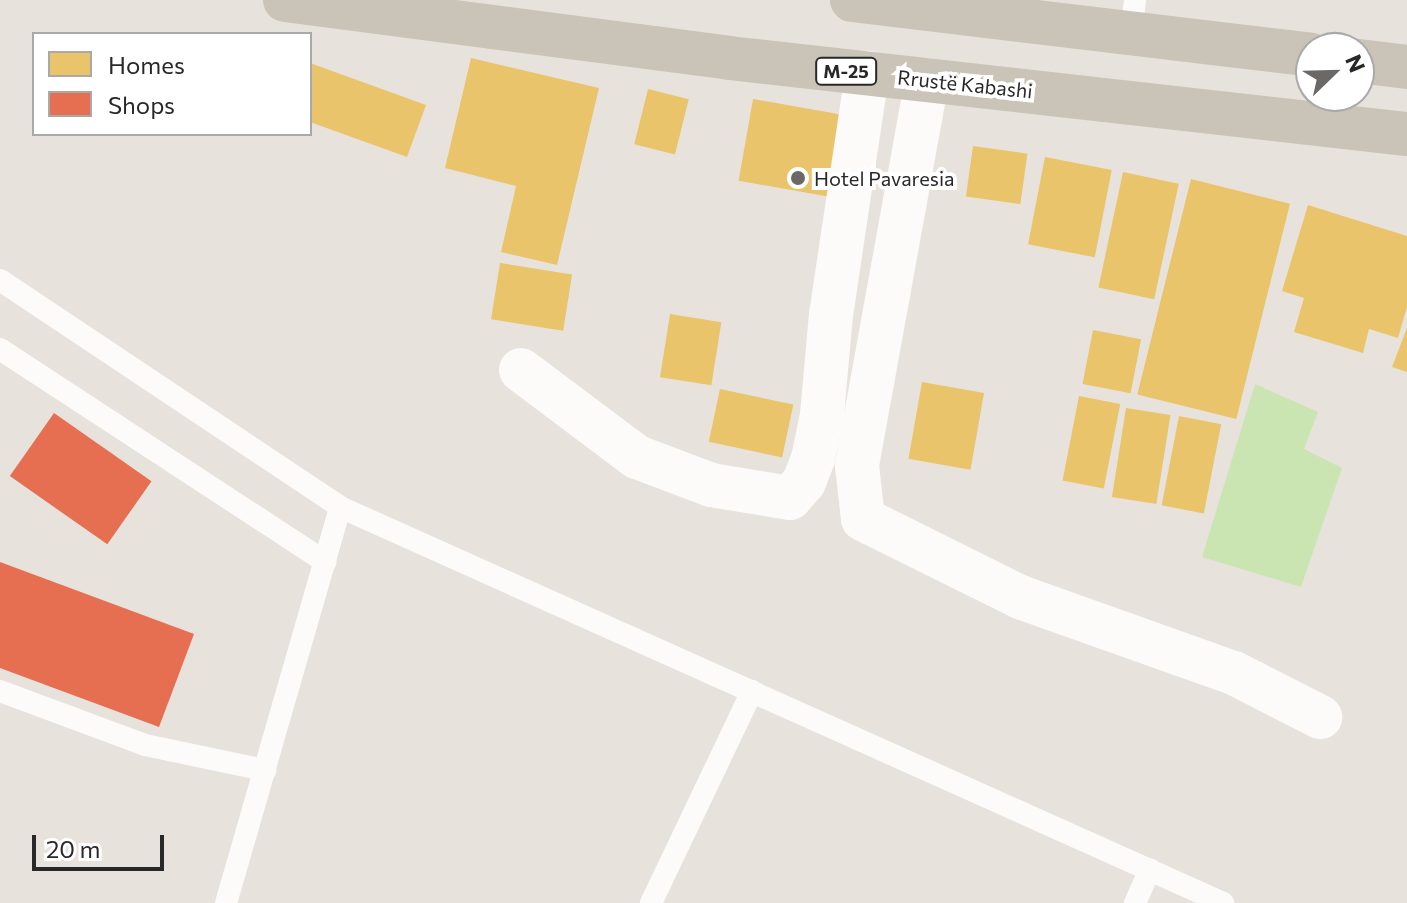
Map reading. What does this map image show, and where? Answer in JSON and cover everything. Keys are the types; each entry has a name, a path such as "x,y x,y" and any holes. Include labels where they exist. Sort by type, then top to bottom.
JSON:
{"main road":[{"name":"Rrustë Kabashi","path":"285,0 867,73 1407,134"},
{"path":"861,1 1133,17 1295,52"},
{"path":"1375,63 1407,67"}],"street":[{"path":"521,370 637,457 711,485 790,498 804,482 813,459 822,415 831,315 867,73"},
{"path":"927,80 857,466 863,519 1020,597 1234,673 1320,717"}],"lane":[{"path":"0,280 340,507 1223,903"},
{"path":"0,349 325,562"},
{"path":"226,903 340,507"},
{"path":"0,691 145,745 265,770"},
{"path":"651,903 752,691"},
{"path":"1135,903 1150,869"}],"green space":[{"path":"1255,384 1318,412 1304,449 1342,468 1301,587 1202,557"}],"building: Homes":[{"path":"471,58 599,88 557,265 501,252 516,186 445,168"},
{"path":"312,64 426,105 407,157 312,123"},
{"path":"648,89 689,99 675,154 634,144"},
{"path":"753,99 847,115 832,197 739,181"},
{"path":"973,146 1027,154 1020,204 966,197"},
{"path":"1045,157 1112,170 1095,257 1028,244"},
{"path":"1123,172 1179,184 1154,299 1098,287"},
{"path":"1191,179 1290,204 1236,419 1137,394"},
{"path":"1308,205 1407,236 1407,307 1398,338 1369,329 1363,353 1294,332 1304,298 1282,291"},
{"path":"500,263 572,274 563,331 491,319"},
{"path":"670,314 721,322 711,385 660,377"},
{"path":"1407,328 1407,372 1392,367"},
{"path":"1093,330 1141,339 1131,393 1083,384"},
{"path":"922,382 984,393 970,470 908,459"},
{"path":"720,389 793,405 782,457 709,442"},
{"path":"1079,396 1120,404 1104,488 1063,480"},
{"path":"1126,408 1170,415 1156,504 1112,497"},
{"path":"1179,416 1221,424 1204,514 1162,505"}],"building: Shops":[{"path":"54,413 151,481 107,544 10,476"},
{"path":"0,562 194,634 159,727 0,668"}],"place":[{"name":"Hotel Pavaresia","path":"798,178"}]}
